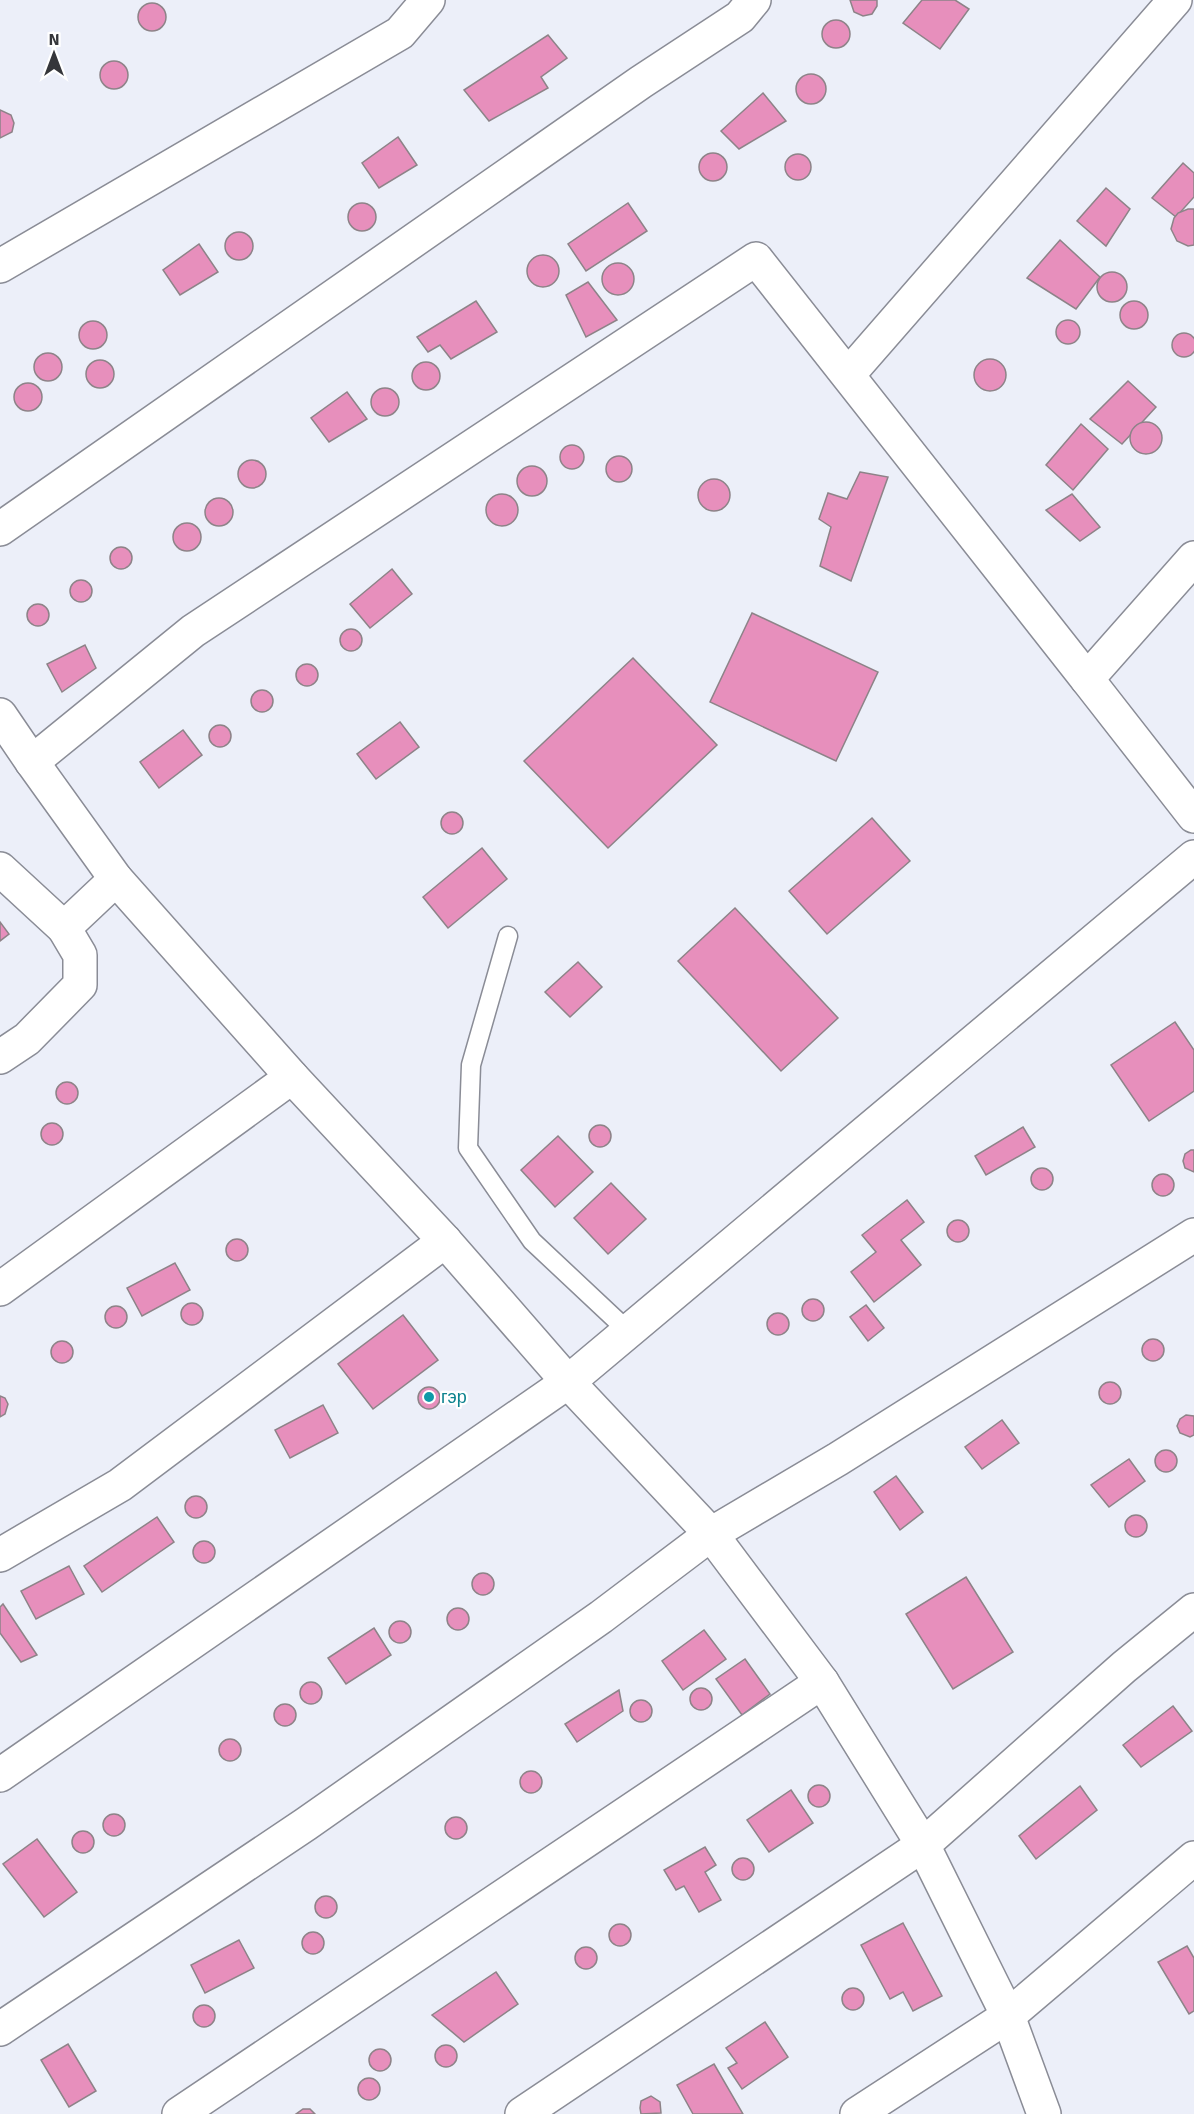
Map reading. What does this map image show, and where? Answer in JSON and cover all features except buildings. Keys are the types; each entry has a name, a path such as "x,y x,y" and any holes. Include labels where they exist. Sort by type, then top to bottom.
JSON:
{"street":[{"path":"0,266 400,33 428,0"},
{"path":"0,529 632,88 740,17 754,0"},
{"path":"848,375 1175,0"},
{"path":"32,762 193,631 756,259 1194,816"},
{"path":"1087,679 1194,558"},
{"path":"0,715 116,879 292,1077 445,1242 568,1382 711,1534 822,1682 922,1845 1008,2016 1044,2114"},
{"path":"0,1775 568,1382 1194,857"},
{"path":"0,869 64,928 80,955 80,985 27,1039 0,1057"},
{"path":"64,928 116,879"},
{"path":"0,1288 292,1077"},
{"path":"0,2029 306,1824 601,1617 711,1534 838,1459 1194,1235"},
{"path":"0,1555 120,1485 445,1242"},
{"path":"522,2114 922,1845 1124,1667 1194,1610"},
{"path":"178,2114 822,1682"},
{"path":"857,2114 1008,2016 1194,1858"}],"lane":[{"path":"508,936 471,1065 468,1148 532,1242 629,1332"}],"place":[{"name":"гэр","path":"429,1397"}]}
